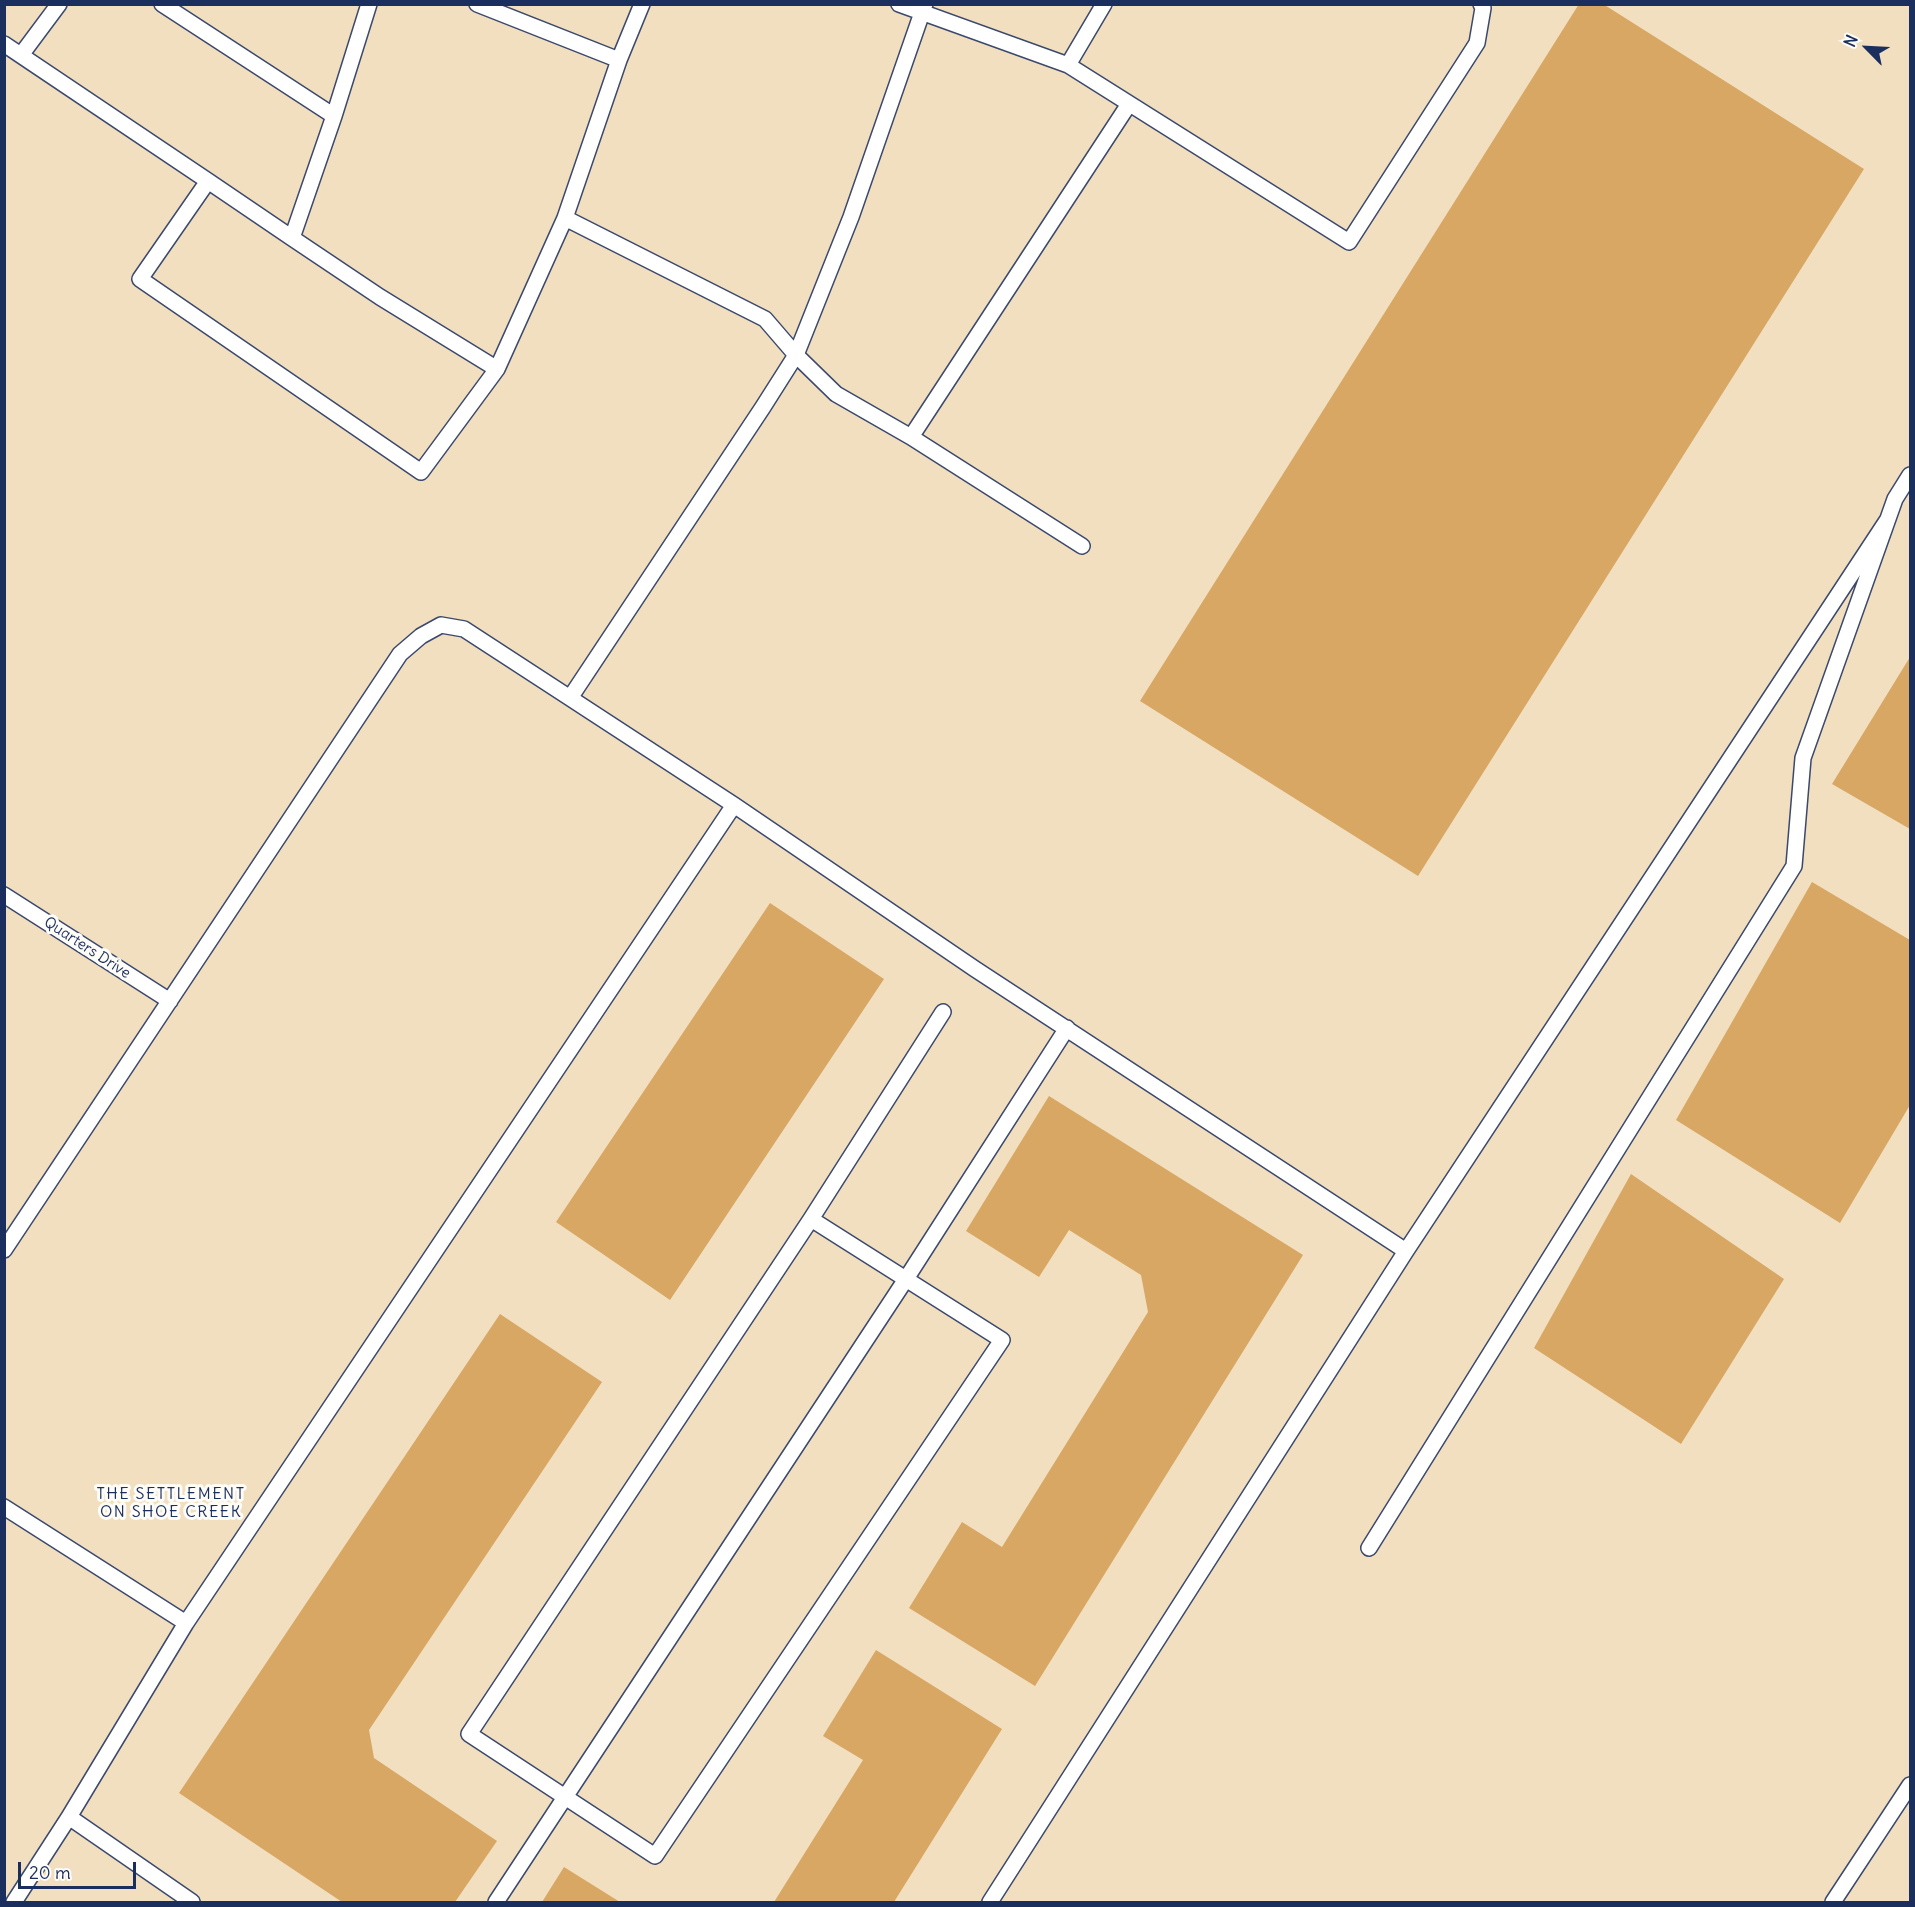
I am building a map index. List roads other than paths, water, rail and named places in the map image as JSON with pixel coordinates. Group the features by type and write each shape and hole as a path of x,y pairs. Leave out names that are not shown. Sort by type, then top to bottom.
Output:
{"lane":[{"path":"21,55 59,4"},
{"path":"162,4 334,116"},
{"path":"292,238 369,4"},
{"path":"477,4 619,60"},
{"path":"208,181 140,279 422,472 497,369 565,218 619,60 642,4"},
{"path":"899,4 924,9 1068,65 1349,242 1477,42 1483,8 1481,4"},
{"path":"1068,65 1104,4"},
{"path":"570,698 796,355 851,217 924,9"},
{"path":"4,44 380,297 497,369"},
{"path":"911,438 1129,104"},
{"path":"565,218 765,319 796,355 836,394 911,438 1082,546"},
{"path":"1369,1548 1794,866 1803,758 1895,499 1911,476"},
{"path":"997,1900 1406,1251 1888,519"},
{"path":"4,1250 400,654 421,636 441,625 464,629 734,805 975,969 1406,1251"},
{"path":"14,1902 69,1817 186,1623 734,805"},
{"name":"Quarters Drive","path":"4,895 170,1001"},
{"path":"811,1219 1002,1340 655,1856 469,1734 811,1219 943,1011"},
{"path":"496,1902 906,1279 1067,1028"},
{"path":"4,1507 186,1623"},
{"path":"1833,1902 1911,1785"},
{"path":"69,1817 192,1902"}],"district":[{"name":"THE SETTLEMENT ON SHOE CREEK","path":"171,1503"}]}
